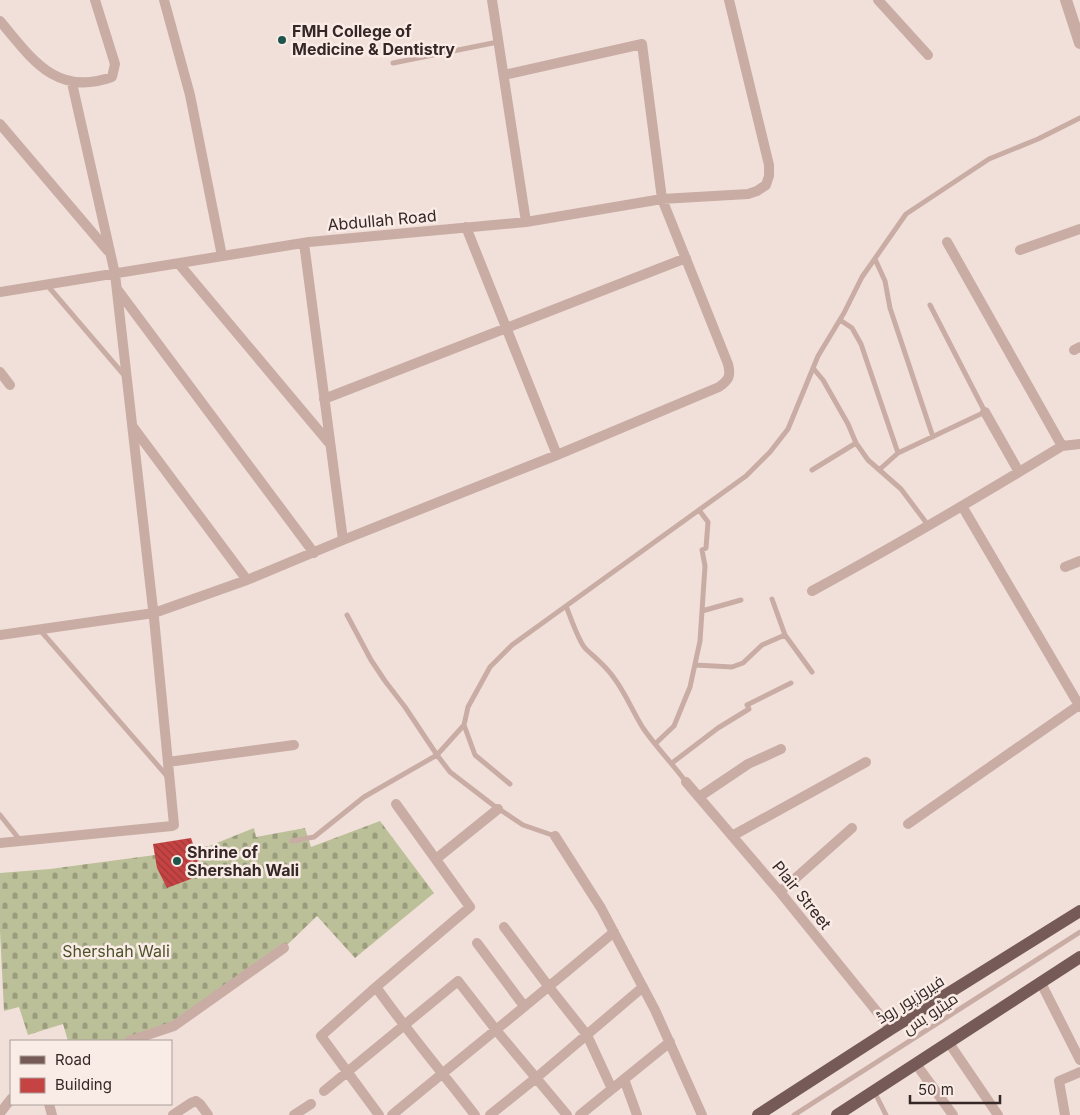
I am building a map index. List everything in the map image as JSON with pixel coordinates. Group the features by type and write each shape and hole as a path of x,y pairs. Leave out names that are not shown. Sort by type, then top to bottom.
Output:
{"main road":[{"name":"فیروزپور روڈ","path":"758,1115 891,1029 1080,912"},
{"path":"837,1115 1080,957"}],"street":[{"path":"0,21 32,59 48,73 72,83 100,82 112,78 115,64 95,0"},
{"path":"164,0 190,95 222,256"},
{"path":"492,0 526,222"},
{"name":"Abdullah Road","path":"0,292 304,243 526,222 662,199 748,194 757,191 766,185 769,176 769,164 729,0"},
{"path":"878,0 928,55"},
{"path":"1066,0 1080,44"},
{"path":"0,635 154,613 247,580 557,455 719,387 726,382 730,374 728,364 662,199 642,44 504,75"},
{"path":"0,843 174,825 154,613 115,274 72,83"},
{"path":"0,124 110,252"},
{"path":"466,228 557,455"},
{"path":"1020,250 1080,229"},
{"path":"947,242 1062,446"},
{"path":"304,243 343,540"},
{"path":"324,399 686,258"},
{"path":"179,264 330,444"},
{"path":"116,288 314,553"},
{"path":"0,372 10,385"},
{"path":"984,412 1019,472"},
{"path":"132,426 247,580"},
{"path":"812,590 929,526 1062,446 1080,444"},
{"path":"908,824 1080,706 962,506"},
{"path":"1065,567 1080,561"},
{"path":"168,762 294,745"},
{"path":"698,797 748,764 781,749"},
{"path":"732,836 866,762"},
{"name":"Plair Street","path":"686,782 780,892 891,1029"},
{"path":"379,1115 321,1036 470,907 396,804"},
{"path":"436,859 498,809"},
{"path":"780,892 852,828"},
{"path":"555,836 601,908 643,986 702,1115"},
{"path":"504,927 548,988 587,1035 612,1089"},
{"path":"392,1115 614,932"},
{"path":"477,943 524,1006"},
{"path":"132,1040 174,1026 284,948"},
{"path":"324,1091 458,980 496,1030 567,1115"},
{"path":"1041,983 1080,1060"},
{"path":"490,1115 643,986"},
{"path":"376,987 474,1115"},
{"path":"580,1115 670,1042"},
{"path":"949,1043 998,1115"},
{"path":"916,1064 953,1115"},
{"path":"1065,1115 1059,1080 1080,1072"},
{"path":"624,1079 637,1115"},
{"path":"0,1112 10,1100"},
{"path":"174,1115 196,1101 208,1115"},
{"path":"294,1115 311,1104"}],"lane":[{"path":"393,63 499,42"},
{"path":"292,841 314,837 364,797 436,754 464,725 468,707 490,667 512,645 746,476 770,452 788,429 818,356 862,278 906,214 989,159 1038,139 1080,118"},
{"path":"875,259 885,281 890,308 933,437"},
{"path":"47,285 126,377"},
{"path":"879,470 898,453 984,412 930,305"},
{"path":"840,320 852,328 861,344 898,453"},
{"path":"813,368 848,424 856,443 868,460 901,489 929,526"},
{"path":"812,470 856,443"},
{"path":"656,744 674,726 690,687 700,641 705,566 702,550 706,548 708,522 699,510"},
{"path":"772,599 785,635 812,672"},
{"path":"702,611 741,600"},
{"path":"566,606 583,647 598,659 614,677 642,726 686,782"},
{"path":"347,615 371,660 450,772 498,809 524,825 555,836"},
{"path":"39,630 169,779"},
{"path":"695,664 732,667 743,663 762,645 785,635"},
{"path":"672,763 718,728 749,709 747,705 791,683"},
{"path":"464,725 475,755 510,784"},
{"path":"0,814 21,840"},
{"name":"میٹرو بس","path":"794,1115 1080,932"},
{"path":"874,1091 886,1115"}],"green space":[{"name":"Shershah Wali","path":"380,821 434,893 355,958 317,916 284,948 174,1026 132,1040 68,1040 63,1024 28,1035 19,1007 4,1011 0,931 0,873 50,869 209,846 254,828 256,837 305,828 311,847"}],"building":[{"name":"Shrine of Shershah Wali","path":"191,838 199,861 192,864 196,877 167,888 157,868 153,844"}],"place":[{"name":"FMH College of Medicine & Dentistry","path":"282,40"},
{"name":"Shrine of Shershah Wali","path":"177,861"}]}
